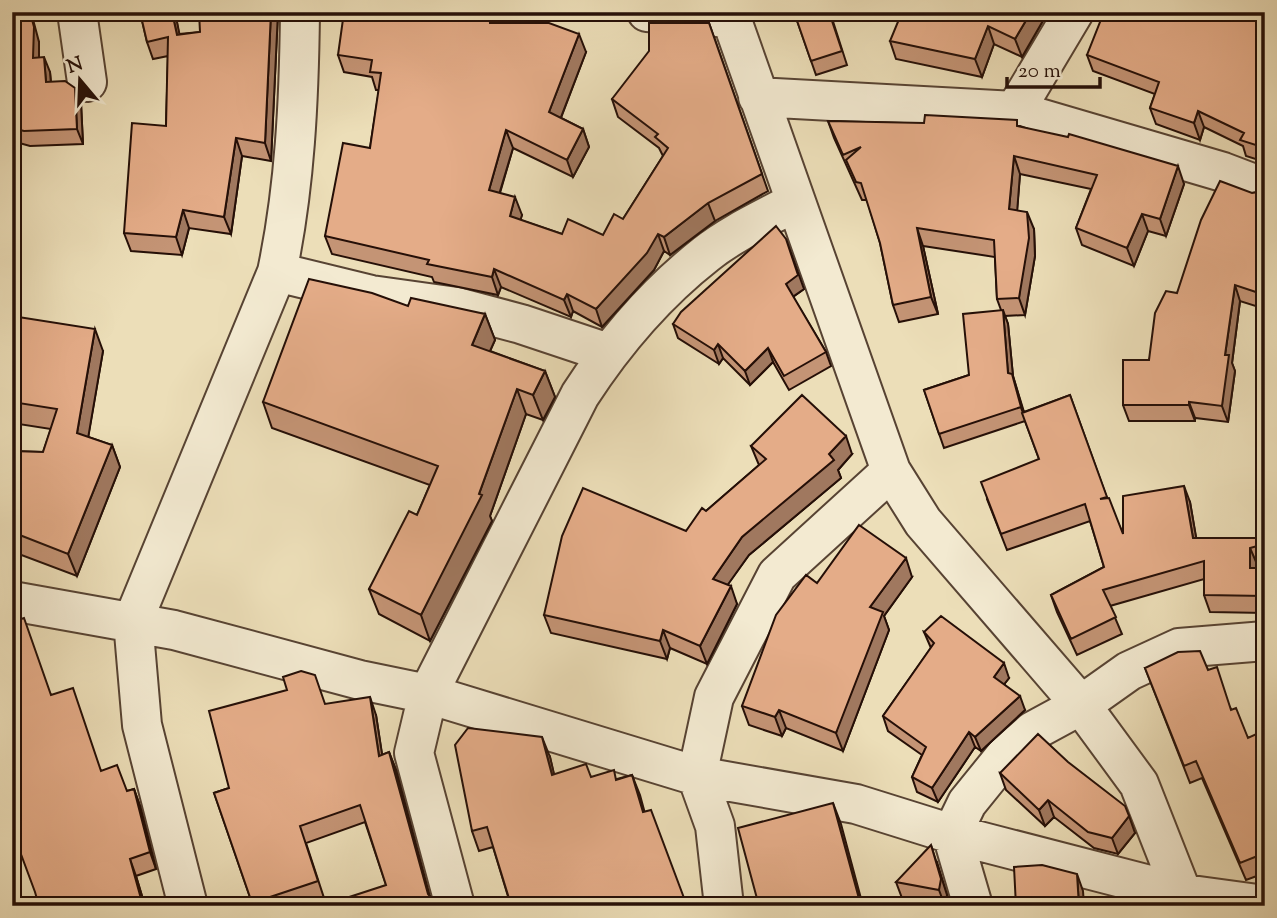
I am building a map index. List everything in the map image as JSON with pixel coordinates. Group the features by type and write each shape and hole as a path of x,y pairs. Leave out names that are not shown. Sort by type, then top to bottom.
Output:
{"street":[{"path":"77,12 87,82"},
{"path":"188,906 142,726 133,621 277,272 285,233 299,103 300,12"},
{"path":"647,12 730,15 891,471 923,522 1081,705 1139,784 1186,900"},
{"path":"1016,111 1074,12"},
{"path":"758,97 1016,111 1223,172 1265,188"},
{"path":"455,906 414,753 428,694 580,395 608,353 647,306 708,252 795,202"},
{"path":"277,272 371,295 457,307 608,353"},
{"path":"724,906 715,826 697,776 714,696 777,575 891,471"},
{"path":"12,601 133,621 428,694 697,776 856,804 1186,900 1265,905"},
{"path":"973,906 953,834 967,803 1004,756 1033,731 1081,705 1129,671 1179,648 1265,641"}],"building":[{"path":"12,12 30,12 34,27 33,58 44,57 46,82 65,81 75,88 77,129 24,131 12,128"},
{"path":"140,12 172,12 177,35 200,32 199,12 271,12 265,143 236,138 224,217 183,210 176,237 124,233 132,123 166,126 168,37 147,42"},
{"path":"344,12 489,12 490,23 549,23 579,34 549,112 583,129 567,160 506,130 489,190 515,197 510,216 562,234 568,219 603,235 614,214 623,219 668,148 655,137 658,134 612,99 649,51 649,23 709,23 762,174 708,203 664,237 658,234 647,253 596,309 567,294 564,300 494,269 492,277 427,264 429,260 325,236 343,143 370,148 381,73 370,72 372,60 338,55"},
{"path":"794,12 829,12 842,51 811,61"},
{"path":"902,12 1031,12 1015,39 988,26 975,59 890,41"},
{"path":"1104,12 1265,12 1265,148 1240,140 1244,133 1198,111 1194,123 1150,108 1159,82 1087,55"},
{"path":"925,115 1017,120 1017,126 1068,137 1069,134 1178,166 1160,219 1142,214 1127,248 1076,228 1097,175 1014,156 1009,209 1027,212 1029,238 1019,298 997,299 994,240 917,228 931,297 893,305 880,243 861,183 856,182 846,160 861,147 843,155 828,121 924,123"},
{"path":"1220,181 1252,193 1265,191 1265,295 1235,285 1225,355 1229,355 1222,406 1189,402 1189,405 1123,405 1123,360 1149,360 1155,313 1166,291 1177,293 1201,220"},
{"path":"776,226 786,239 798,275 786,284 826,352 784,376 768,348 745,371 718,344 714,350 673,324 681,312"},
{"path":"309,279 372,293 408,306 411,298 485,314 472,345 545,371 533,395 517,389 479,494 482,495 421,615 369,589 409,511 417,515 438,466 263,402"},
{"path":"1003,310 1008,373 1012,374 1021,407 939,434 924,390 969,375 963,314"},
{"path":"12,316 95,329 77,433 112,445 68,554 12,532 12,520 17,509 12,508 12,451 43,452 57,409 12,402"},
{"path":"802,395 846,436 829,454 834,460 742,537 713,579 731,586 700,646 663,630 660,641 544,615 562,536 583,488 686,531 702,508 706,511 766,459 751,446"},
{"path":"1070,395 1107,497 1100,499 1109,498 1123,534 1123,496 1184,486 1193,538 1260,538 1261,545 1250,548 1250,568 1265,568 1265,596 1204,595 1204,561 1103,590 1116,617 1071,639 1051,595 1104,567 1085,504 1001,534 981,482 1039,459 1022,413"},
{"path":"1259,444 1265,444 1265,501"},
{"path":"859,525 906,558 870,607 883,612 836,733 779,710 775,717 742,706 776,615 806,575 817,583"},
{"path":"941,616 1004,663 994,677 1020,696 975,737 969,732 932,788 912,777 926,747 883,716 934,643 924,632"},
{"path":"24,618 51,695 73,688 101,771 117,765 127,791 134,789 150,852 130,859 143,906 39,906 12,830 12,801 15,799 12,790 12,622"},
{"path":"1200,651 1208,670 1217,667 1231,710 1236,708 1248,738 1263,731 1265,734 1265,853 1240,863 1196,761 1184,766 1145,668 1178,652"},
{"path":"301,671 315,675 325,704 370,697 379,756 389,752 428,894 438,906 338,906 337,901 386,885 360,805 300,826 318,881 252,903 214,793 229,788 209,711 287,690 283,677"},
{"path":"468,728 542,737 552,775 586,764 591,777 614,770 616,780 632,775 643,812 651,810 687,906 530,906 528,899 511,905 487,827 472,831 455,745"},
{"path":"1038,734 1068,762 1125,806 1129,816 1112,838 1088,832 1048,800 1039,810 1000,773"},
{"path":"833,803 861,906 759,906 738,828"},
{"path":"931,845 941,879 939,890 896,882"},
{"path":"1042,865 1077,874 1079,906 1016,906 1014,867"}]}
